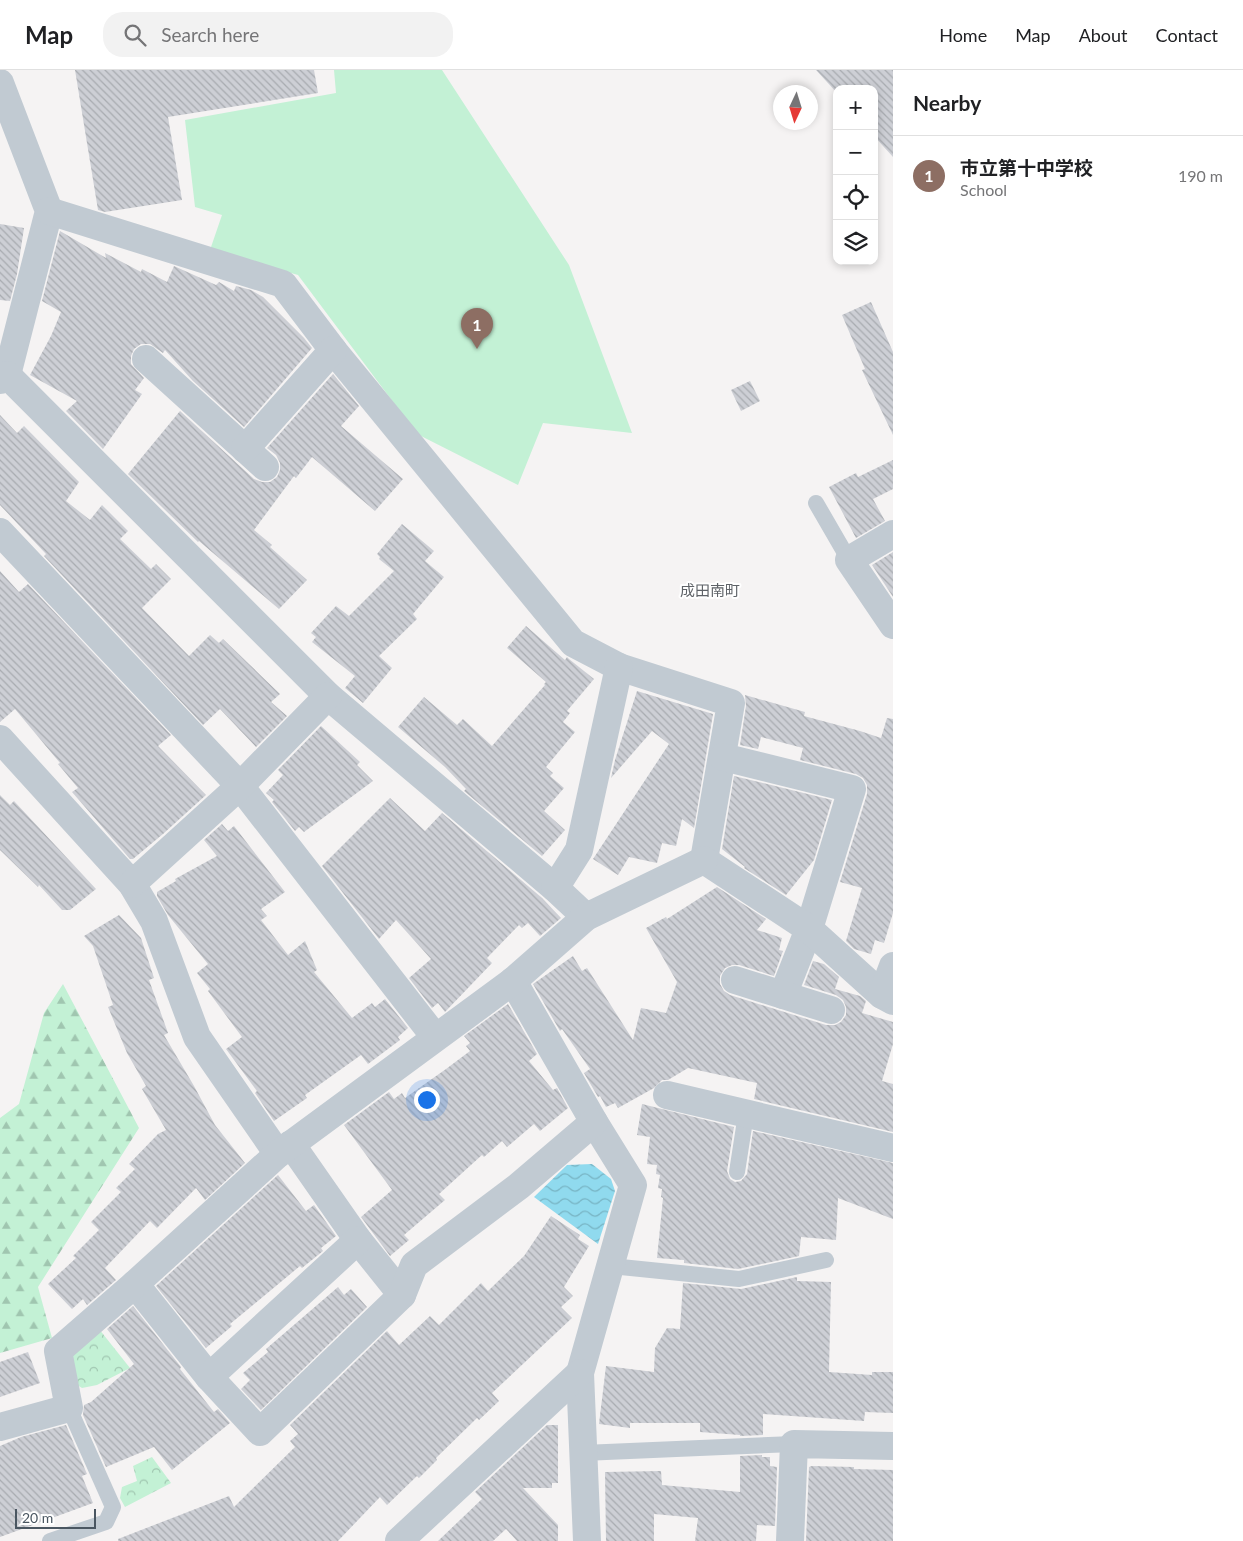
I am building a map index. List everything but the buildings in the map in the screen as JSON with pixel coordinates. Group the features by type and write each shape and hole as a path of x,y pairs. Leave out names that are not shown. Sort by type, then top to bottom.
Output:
{"street":[{"path":"0,83 49,210 4,378 328,696 555,888 586,917"},
{"path":"49,210 283,284 333,350 572,643 619,667 732,704 704,860"},
{"path":"245,449 333,350"},
{"path":"146,359 265,467"},
{"path":"0,532 240,786 435,1037"},
{"path":"893,534 849,560 893,625"},
{"path":"555,888 579,850 619,667"},
{"path":"132,884 240,786 328,696"},
{"path":"0,739 132,884 154,921 197,1037 402,1295"},
{"path":"723,757 852,789 809,929 783,995"},
{"path":"0,1427 69,1408 58,1351 285,1149 513,981 586,917 704,860"},
{"path":"704,860 809,929 888,998"},
{"path":"888,998 893,966"},
{"path":"735,980 831,1010"},
{"path":"513,981 594,1122 633,1185 580,1373 586,1541"},
{"path":"667,1095 893,1148"},
{"path":"135,1284 209,1377 260,1432 402,1295 414,1265 518,1186 594,1122"},
{"path":"209,1377 358,1240"},
{"path":"399,1541 580,1373"},
{"path":"790,1541 794,1444 893,1446"}],"lane":[{"path":"816,503 849,560"},
{"path":"737,1172 746,1114"},
{"path":"610,1266 738,1279 826,1260"},
{"path":"50,1541 106,1522 114,1507 69,1408"},
{"path":"583,1453 794,1444"}],"green space":[{"path":"334,70 442,70 569,265 632,433 543,423 518,485 417,434 298,275 210,250 222,215 195,207 185,120 336,93"},
{"path":"63,984 139,1128 38,1287 52,1338 0,1353 0,1118 19,1104 44,1013"},
{"path":"99,1329 130,1368 97,1385 82,1388 69,1380 68,1356"},
{"path":"152,1457 171,1483 125,1507 120,1498 122,1487 137,1481 133,1466"}],"water":[{"path":"592,1164 611,1179 615,1191 598,1244 534,1197 567,1165"}],"place":[{"name":"市立第十中学校","path":"477,349"}],"district":[{"name":"成田南町","path":"710,590"}]}
